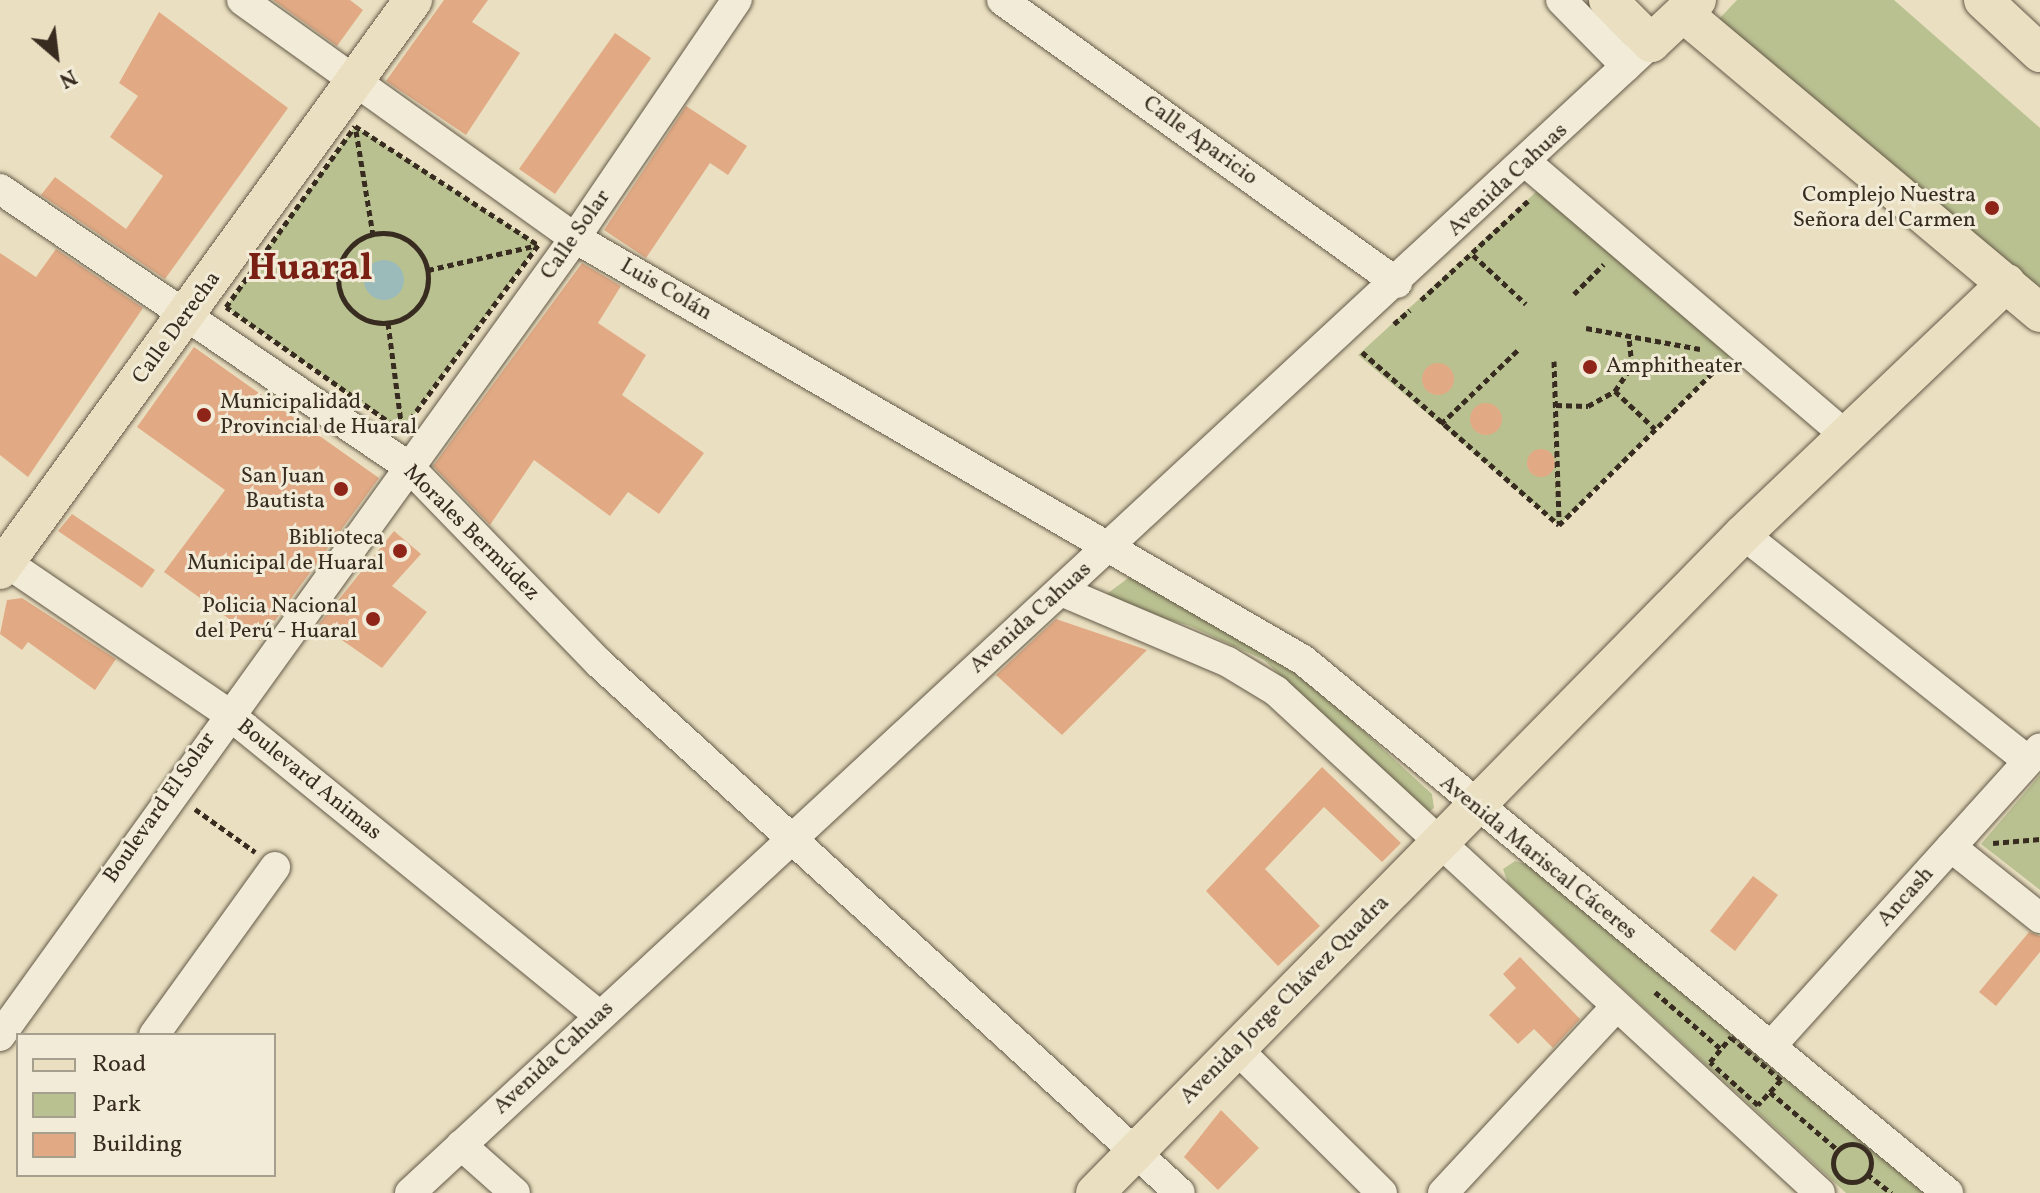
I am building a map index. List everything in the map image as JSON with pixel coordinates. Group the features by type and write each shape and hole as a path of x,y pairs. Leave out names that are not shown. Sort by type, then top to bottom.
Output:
{"main road":[{"name":"Calle Derecha","path":"2,563 354,86 413,0"},
{"path":"1608,0 1638,55 1691,7 2040,313"},
{"path":"1983,0 2038,47"},
{"name":"Avenida Jorge Chávez Quadra","path":"1095,1193 1138,1152 1235,1047 1439,844 1471,806 1743,534 2007,283"}],"street":[{"name":"Luis Colán","path":"242,0 354,86 575,238 1113,544"},
{"name":"Calle Solar","path":"408,466 575,238 737,0"},
{"name":"Calle Aparicio","path":"1002,0 1397,283"},
{"path":"1561,0 1638,55"},
{"name":"Avenida Cahuas","path":"410,1193 791,835 1397,283 1538,173 1638,55"},
{"path":"1538,173 1845,435"},
{"name":"Morales Bermúdez","path":"0,189 183,319 408,466 599,663 1180,1193"},
{"name":"Boulevard El Solar","path":"0,1036 227,713 408,466"},
{"path":"1743,534 2034,754"},
{"name":"Avenida Mariscal Cáceres","path":"1113,544 1303,660 1471,806 1771,1046 1948,1193"},
{"name":"Boulevard Animas","path":"2,563 227,713 599,1015"},
{"path":"1061,591 1228,662 1276,691 1439,844 1630,1001 1820,1193"},
{"name":"Ancash","path":"1771,1046 2034,754"},
{"path":"1951,847 2040,918"},
{"path":"155,1033 275,867"},
{"path":"1443,1193 1630,1001"},
{"path":"1235,1047 1382,1193"},
{"path":"461,1145 515,1193"}],"path":[{"path":"354,86 355,126 373,235"},
{"path":"355,126 538,245"},
{"path":"355,126 226,307 402,431"},
{"path":"1381,335 1473,255 1538,173"},
{"path":"373,235 414,245 428,270 416,311 388,323 359,316 340,293 340,263 373,235"},
{"path":"428,270 575,238"},
{"path":"402,431 538,245"},
{"path":"1574,294 1623,245"},
{"path":"1473,255 1526,304"},
{"path":"388,323 408,466"},
{"path":"1586,328 1716,352 1740,346"},
{"path":"1556,405 1588,406 1615,391 1632,366 1629,335"},
{"path":"1370,345 1358,355 1559,525"},
{"path":"1559,525 1740,346"},
{"path":"1441,424 1518,350"},
{"path":"1554,361 1559,525"},
{"path":"1615,391 1655,429"},
{"path":"171,792 275,867"},
{"path":"1981,844 1990,833"},
{"path":"1981,844 2040,839"},
{"path":"1981,844 1993,853"},
{"path":"1655,992 1657,980"},
{"path":"1630,1001 1655,992"},
{"path":"1655,992 1721,1049"},
{"path":"1731,1037 1781,1080 1758,1105 1710,1062 1721,1049 1731,1037"},
{"path":"1770,1092 1838,1150 1839,1177 1850,1182 1867,1174 1870,1163 1862,1147 1838,1150"},
{"path":"1867,1174 1891,1193"}],"green space":[{"name":"Complejo Nuestra Señora del Carmen","path":"1737,0 1894,0 2040,128 2040,288 1718,20"},
{"path":"355,126 538,245 402,431 226,307"},
{"path":"1547,182 1740,346 1559,525 1358,355"},
{"path":"1135,573 1310,682 1432,794 1434,808 1427,813 1264,660 1190,626 1100,599"},
{"path":"2040,775 2040,890 1981,844"},
{"path":"1515,861 1529,865 1930,1193 1846,1193 1508,883 1503,869"}],"water":[{"path":"384,260 398,266 404,280 398,294 384,300 370,294 364,280 370,266"}],"building":[{"path":"273,0 350,0 363,10 337,46"},
{"path":"444,0 488,0 472,22 520,53 466,135 386,81"},
{"path":"159,12 288,108 165,279 41,195 55,177 126,229 163,176 110,137 138,96 119,83"},
{"path":"615,33 651,58 555,194 519,169"},
{"path":"686,106 747,146 728,175 710,163 646,258 604,230"},
{"path":"56,249 143,308 28,477 0,455 0,253 36,277"},
{"path":"582,263 621,286 598,323 646,355 622,395 704,453 659,514 628,492 610,516 534,460 490,525 433,466"},
{"path":"194,347 379,478 260,641 164,572 225,490 137,427"},
{"path":"1438,363 1449,368 1454,379 1449,390 1438,395 1427,390 1422,379 1427,368"},
{"path":"1486,403 1497,408 1502,419 1497,430 1486,435 1475,430 1470,419 1475,408"},
{"path":"1541,449 1551,453 1555,463 1551,473 1541,477 1531,473 1527,463 1531,453"},
{"path":"72,514 155,570 142,588 58,531"},
{"name":"Policia Nacional del Perú - Huaral","path":"394,531 421,554 392,586 427,612 382,668 319,624"},
{"path":"22,598 116,659 95,690 28,642 22,650 0,634 7,600"},
{"path":"1056,619 1147,650 1062,735 996,675"},
{"path":"1322,767 1401,843 1382,862 1324,807 1265,869 1320,926 1278,966 1206,891"},
{"path":"1753,876 1778,895 1735,951 1710,931"},
{"path":"2029,932 2040,936 2040,952 1996,1006 1979,992"},
{"path":"1520,957 1580,1019 1553,1048 1534,1029 1518,1044 1489,1015 1516,988 1503,974"},
{"path":"1221,1110 1259,1148 1218,1190 1184,1157"}],"place":[{"name":"Complejo Nuestra Señora del Carmen","path":"1992,208"},
{"name":"Amphitheater","path":"1590,367"},
{"name":"Municipalidad Provincial de Huaral","path":"204,415"},
{"name":"San Juan Bautista","path":"341,489"},
{"name":"Biblioteca Municipal de Huaral","path":"400,551"},
{"name":"Policia Nacional del Perú - Huaral","path":"373,619"}],"district":[{"name":"Huaral","path":"310,270"}]}
